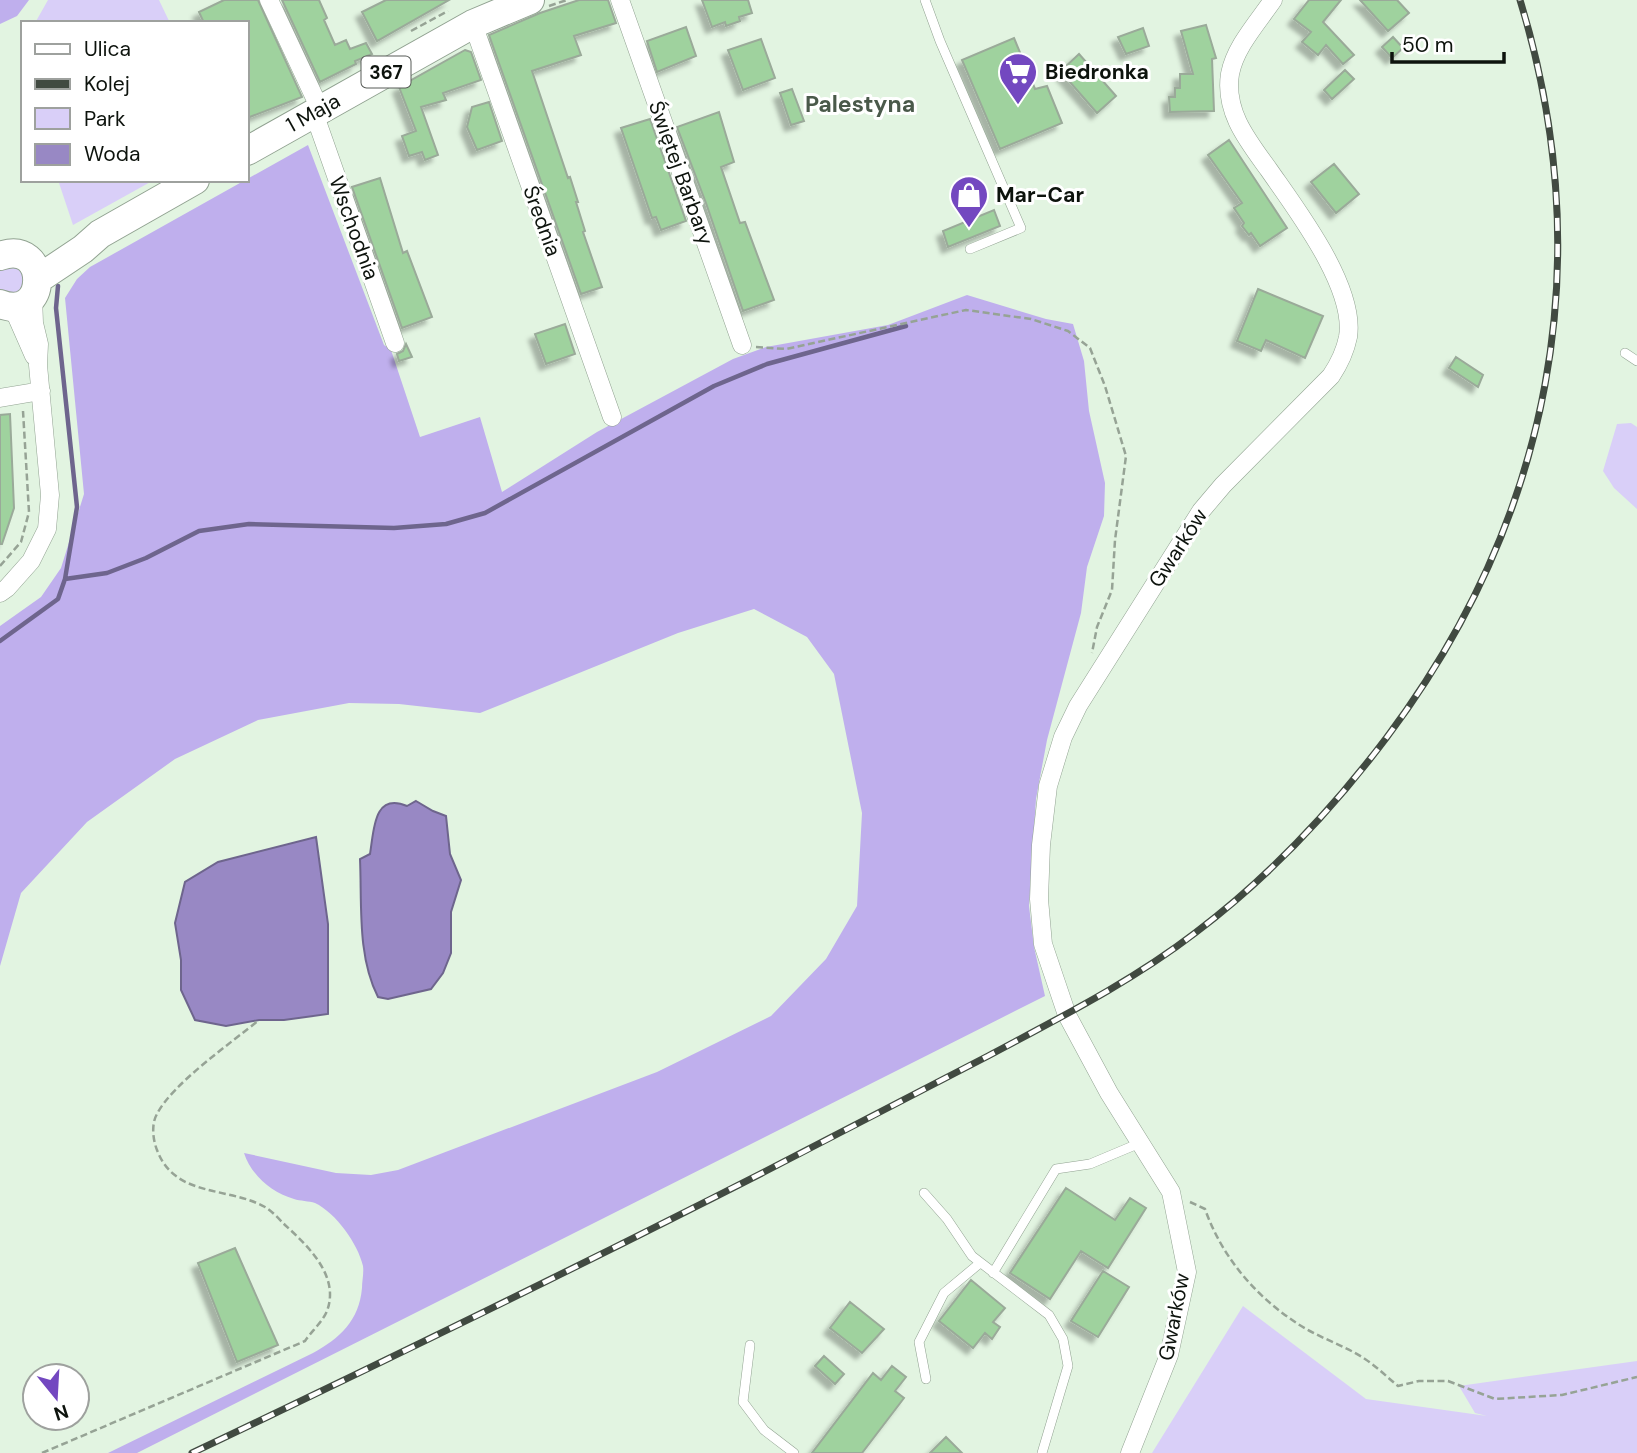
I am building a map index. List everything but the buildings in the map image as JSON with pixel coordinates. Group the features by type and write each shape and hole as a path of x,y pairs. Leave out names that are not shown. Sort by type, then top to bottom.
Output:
{"main road":[{"name":"1 Maja","path":"248,149 473,24 530,0"},
{"path":"2,305 23,304 60,262 83,249 100,234 191,182"},
{"path":"10,255 44,253 100,234"},
{"path":"10,255 33,264 35,288"}],"street":[{"name":"Wschodnia","path":"269,0 317,111 395,343"},
{"name":"Świętej Barbary","path":"620,0 742,345"},
{"name":"Gwarków","path":"1130,1453 1169,1356 1186,1272 1171,1192 1109,1094 1063,1006 1041,926 1041,845 1048,786 1063,737 1099,670 1201,511 1223,485 1331,376 1344,350 1348,326 1336,279 1311,232 1243,134 1232,105 1230,89 1233,64 1244,41 1273,0"},
{"name":"Średnia","path":"473,24 612,417"},
{"path":"0,593 31,561 47,529 50,495 38,365 39,344 31,306 35,288"},
{"path":"2,305 16,315 38,365"},
{"path":"0,398 41,391"}],"lane":[{"path":"925,0 1021,228 970,250"},
{"path":"1625,353 1637,361"},
{"path":"993,1273 1056,1169 1090,1164 1140,1143"},
{"path":"924,1193 947,1219 972,1256 1049,1315 1063,1339 1068,1366 1042,1453"},
{"path":"926,1379 919,1342 944,1293 980,1263"},
{"path":"750,1345 743,1402 764,1430 794,1453"}],"path":[{"path":"411,31 448,11"},
{"path":"742,345 786,349 966,310 1031,319 1068,331 1090,348 1105,386 1126,456 1115,540 1112,590 1097,627 1092,654"},
{"path":"0,566 21,542 29,512 22,393"},
{"path":"42,1453 305,1341 327,1311 329,1292 324,1270 309,1247 266,1208 236,1197 196,1188 176,1178 161,1160 153,1140 155,1115 174,1090 259,1020"},
{"path":"1171,1192 1205,1209 1214,1236 1233,1265 1269,1302 1299,1324 1365,1359 1398,1387 1419,1381 1448,1381 1495,1399 1562,1395 1637,1377"}],"green space":[{"path":"48,0 159,0 169,21 36,21"},
{"path":"59,182 150,182 73,225"},
{"path":"6,265 24,270 23,290 13,294 0,289 0,270"},
{"path":"1631,423 1637,427 1637,509 1614,488 1603,471 1617,424"},
{"path":"1243,1306 1366,1399 1487,1416 1475,1413 1459,1386 1637,1361 1637,1453 1152,1453"}],"shaded area":[{"path":"0,0 29,0 17,16 0,24"},
{"path":"308,145 384,345 391,350 420,437 480,417 502,492 597,432 733,359 766,347 888,325 967,295 1046,319 1073,324 1084,361 1089,411 1105,483 1104,516 1087,567 1081,613 1047,740 1036,799 1029,906 1034,947 1045,996 137,1453 108,1453 313,1353 340,1335 357,1310 363,1266 345,1230 331,1214 315,1203 296,1200 270,1188 257,1176 244,1153 336,1173 371,1175 398,1170 657,1072 771,1016 826,959 857,906 862,813 834,674 807,637 754,609 678,633 480,713 399,704 349,703 258,720 175,759 87,822 21,893 0,966 0,626 41,597 61,568 84,494 65,298 77,279 90,267 242,182 248,182 248,179"}],"water":[{"path":"416,801 446,816 450,854 461,880 451,912 451,953 443,973 431,989 388,999 378,997 367,964 362,929 360,859 370,854 374,825 381,809 387,804 407,806"},
{"path":"316,837 328,924 328,1014 284,1020 259,1020 226,1026 195,1020 181,990 181,960 175,923 185,882 218,862"}],"waterway":[{"path":"0,641 58,599 65,579 77,507 56,308 58,286"},
{"path":"65,579 107,573 146,558 199,531 249,524 394,528 446,524 485,513 714,386 767,364 906,326"}],"railway":[{"path":"192,1453 693,1208 1094,999 1146,968 1222,912 1273,866 1321,817 1387,737 1443,653 1488,566 1522,477 1545,385 1556,291 1556,195 1544,98 1520,0"}],"place":[{"name":"Biedronka","path":"1018,106"},
{"name":"Mar-Car","path":"969,229"}],"district":[{"name":"Palestyna","path":"860,104"}]}
